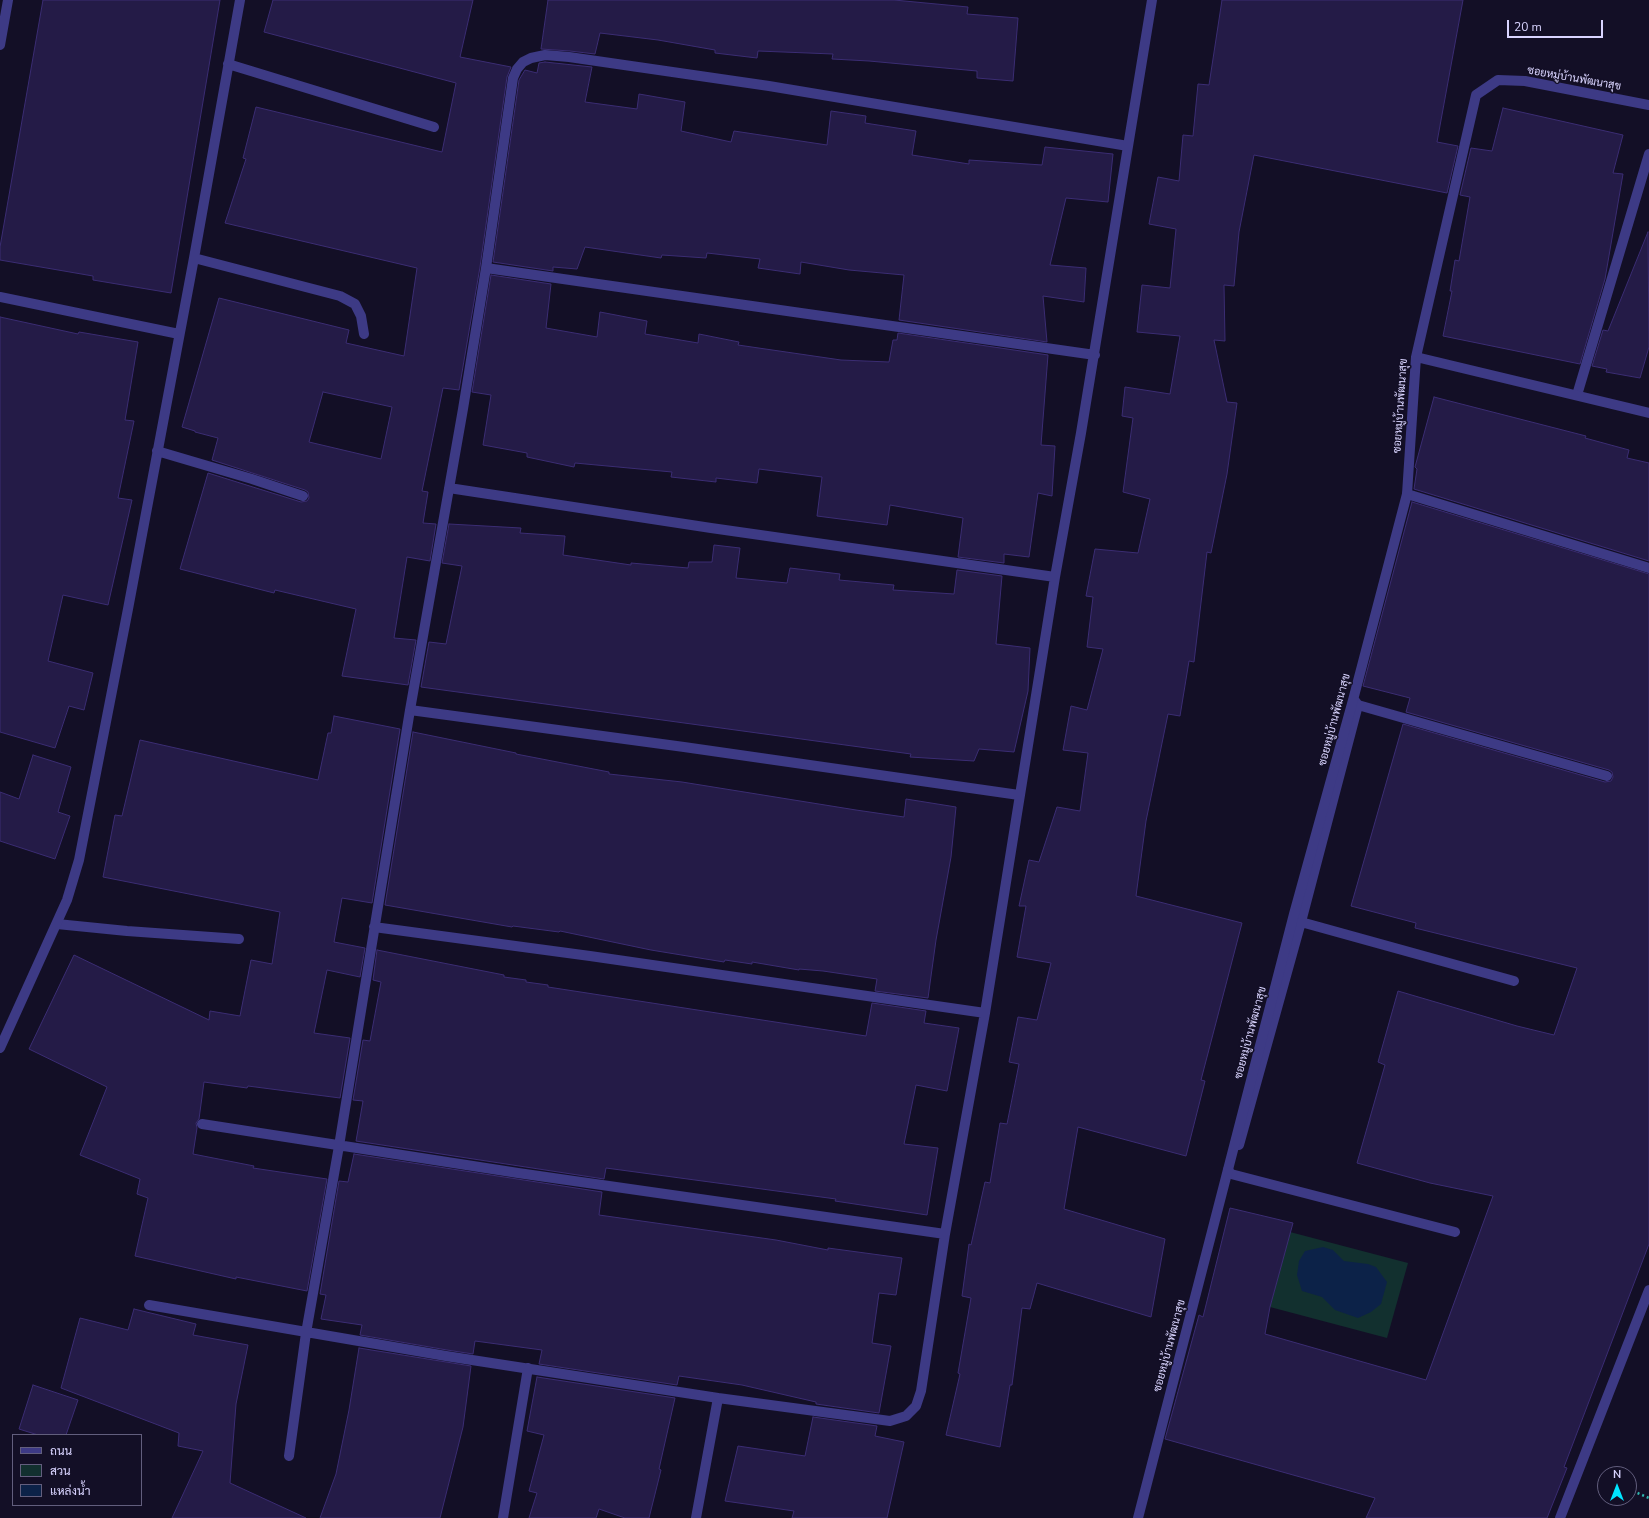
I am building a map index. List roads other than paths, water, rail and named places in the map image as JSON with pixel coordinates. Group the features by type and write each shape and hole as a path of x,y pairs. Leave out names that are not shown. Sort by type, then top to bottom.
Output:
{"street":[{"path":"0,45 8,0"},
{"path":"0,1048 57,924 67,900 79,860 158,451 240,0"},
{"path":"149,1305 306,1333 718,1398 890,1421 906,1416 916,1406 921,1391 945,1234 985,1013 1019,795 1094,355 1152,0"},
{"path":"288,1456 306,1333 339,1146 410,710 486,268 513,78 517,69 523,62 531,58 545,55 569,57 769,86 1128,146"},
{"path":"228,64 434,127"},
{"name":"ซอยหมู่บ้านพัฒนาสุข","path":"1138,1518 1356,702 1407,494 1416,357 1476,95 1498,80 1525,82 1649,104"},
{"path":"1577,395 1649,154"},
{"path":"194,258 340,296 355,304 361,316 364,334"},
{"path":"486,268 1094,355"},
{"path":"0,297 179,334"},
{"path":"1416,357 1649,413"},
{"path":"158,451 303,496"},
{"path":"449,488 711,528 1055,577"},
{"path":"1407,494 1649,568"},
{"path":"1356,702 1607,776"},
{"path":"410,710 684,746 1019,795"},
{"path":"1298,918 1514,981"},
{"path":"57,924 127,931 239,939"},
{"path":"374,927 582,955 985,1013"},
{"path":"202,1124 518,1173 945,1234"},
{"path":"1230,1172 1455,1232"},
{"path":"1560,1518 1649,1290"},
{"path":"503,1518 528,1368"},
{"path":"696,1518 718,1398"}],"water":[{"path":"1323,1247 1333,1250 1344,1261 1368,1264 1376,1267 1387,1282 1381,1304 1371,1312 1358,1318 1335,1310 1322,1297 1302,1291 1297,1275 1299,1261 1305,1251"}]}
